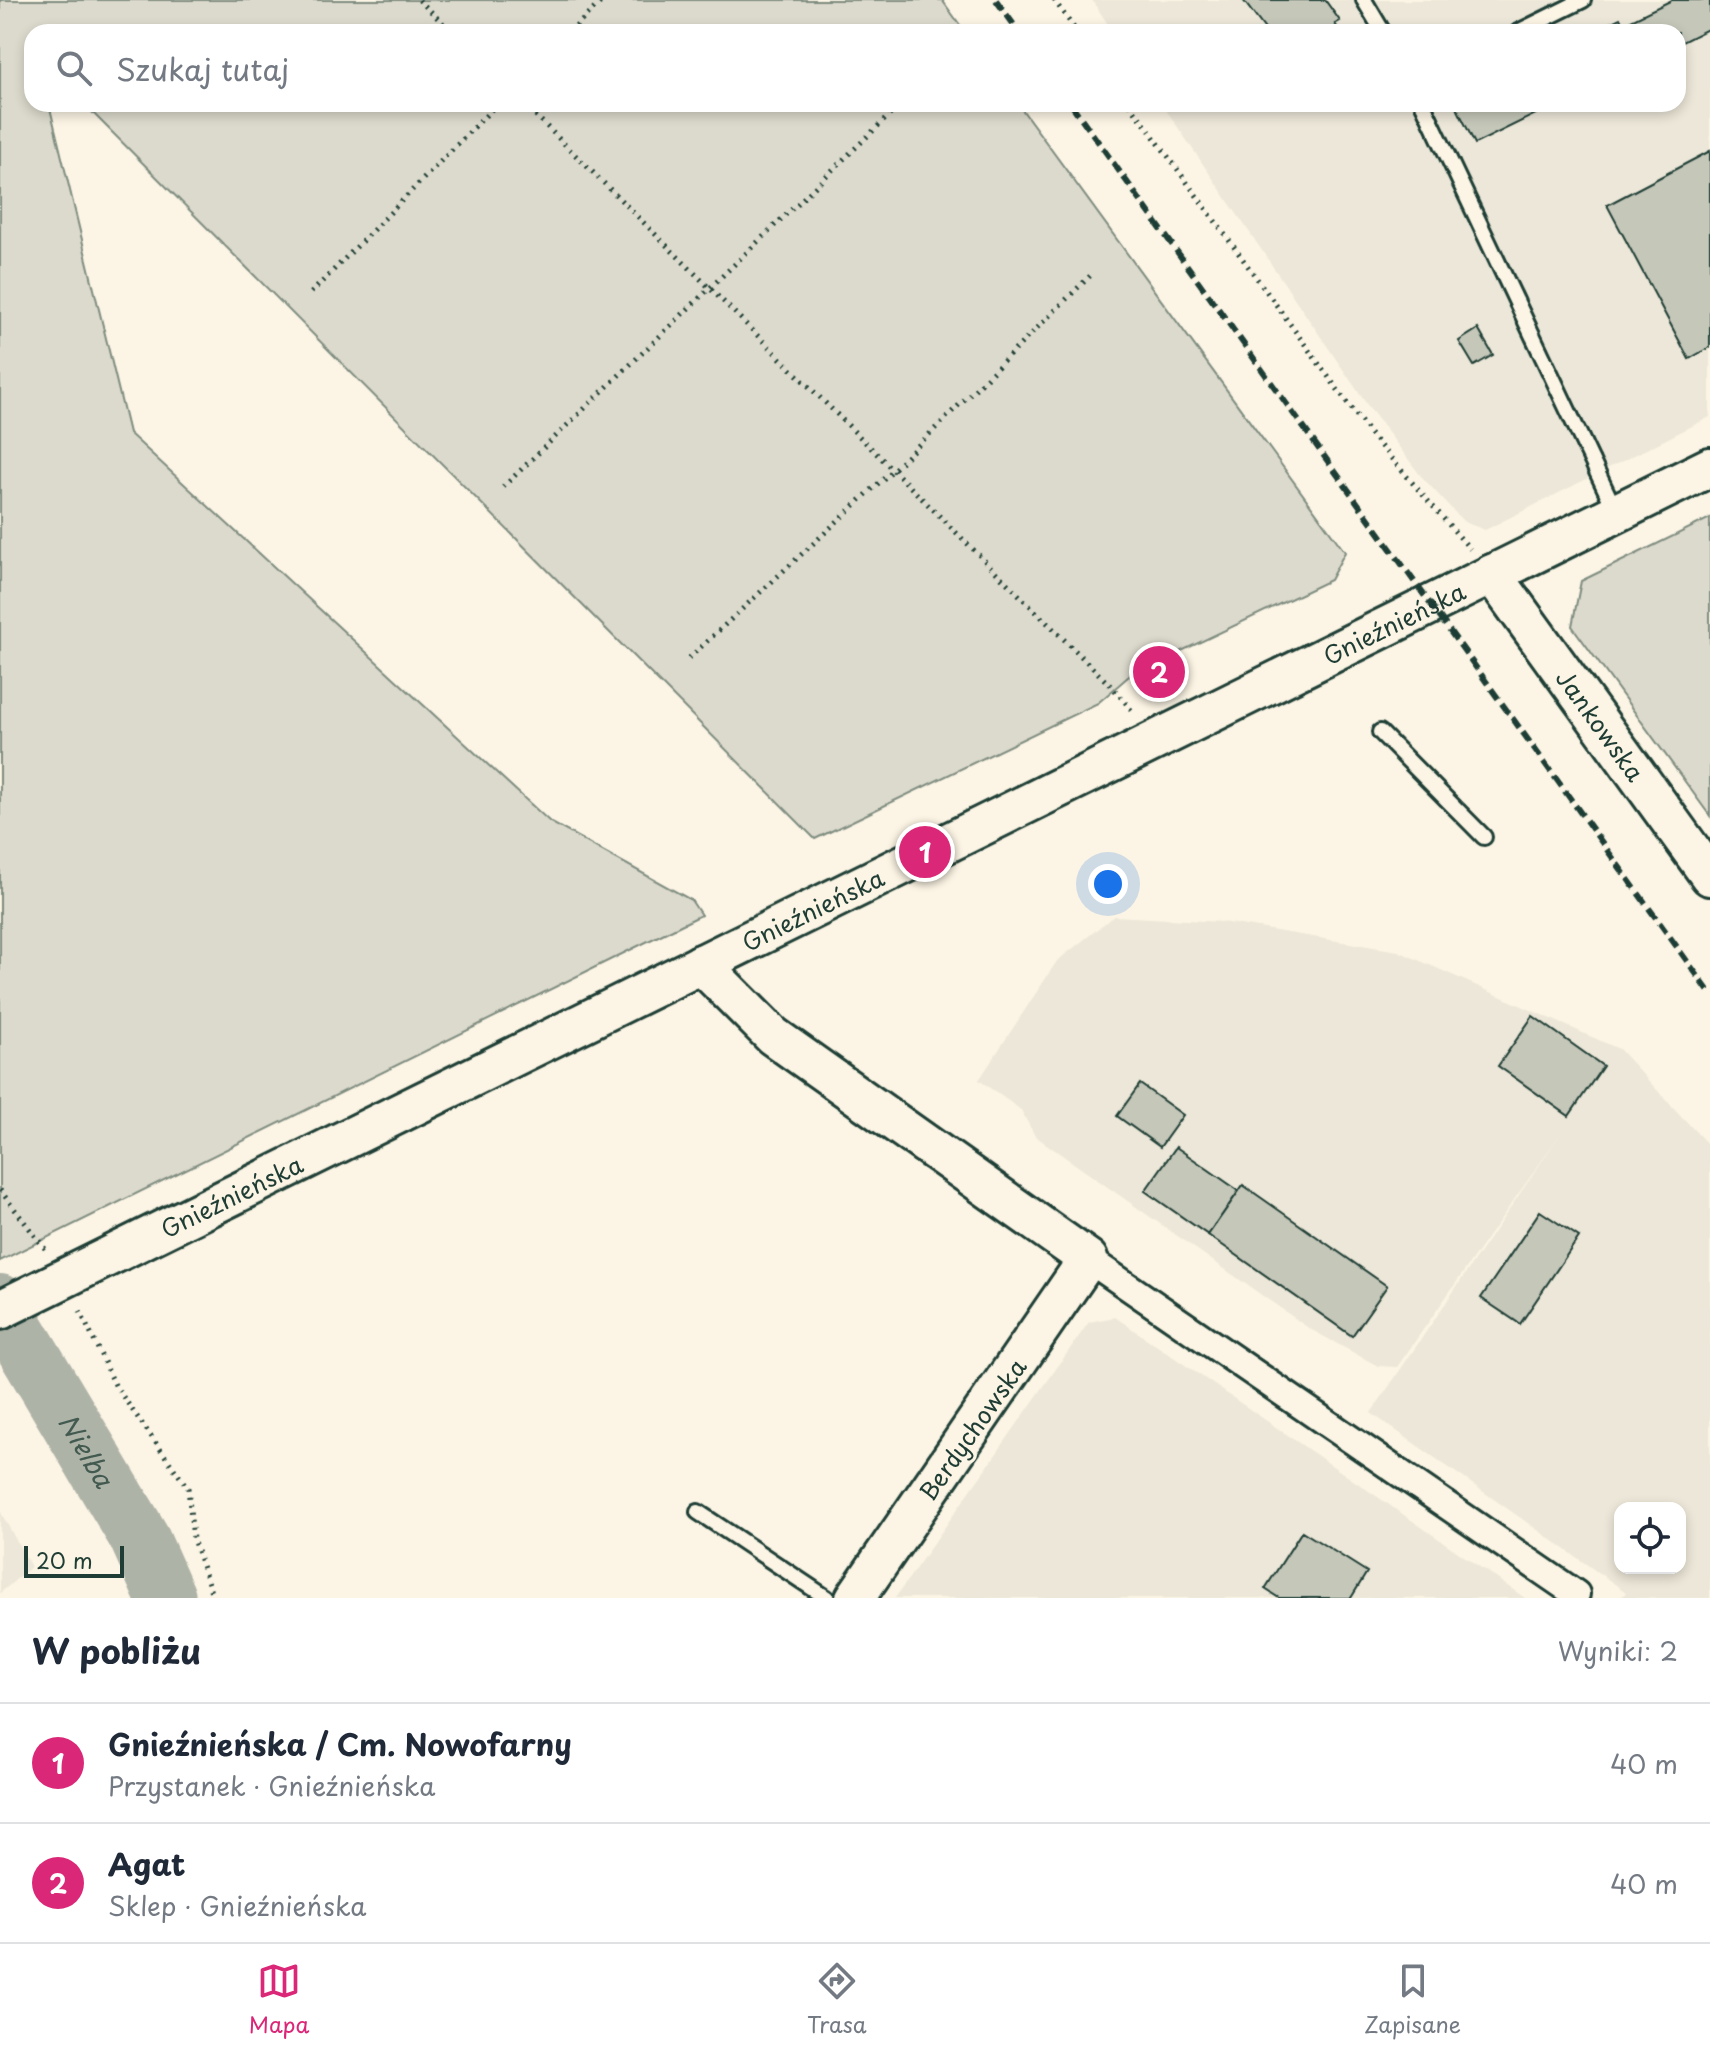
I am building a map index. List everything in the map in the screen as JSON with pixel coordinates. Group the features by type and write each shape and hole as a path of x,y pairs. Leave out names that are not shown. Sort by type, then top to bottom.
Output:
{"main road":[{"name":"Gnieźnieńska","path":"0,1310 51,1272 701,964 1710,467"},
{"name":"Jankowska","path":"1492,574 1710,876"},
{"path":"701,964 773,1036 1088,1259"},
{"name":"Berdychowska","path":"855,1598 1088,1259"}],"street":[{"path":"1088,1259 1577,1597"}],"lane":[{"path":"1364,0 1378,24"},
{"path":"1534,24 1583,0"},
{"path":"1427,112 1616,513"},
{"path":"1380,732 1484,837"},
{"path":"698,1512 827,1598"}],"path":[{"path":"419,0 444,24"},
{"path":"578,24 603,0"},
{"path":"1054,0 1071,24"},
{"path":"311,293 489,112"},
{"path":"532,112 1114,689 1134,713 1149,741"},
{"path":"503,487 893,112"},
{"path":"1136,112 1370,434 1492,574"},
{"path":"689,658 893,470 1093,273"},
{"path":"0,1190 116,1387 188,1488 193,1539 213,1598"}],"shaded area":[{"path":"0,0 942,0 959,24 24,24 24,112 51,112 129,433 550,822 691,900 701,915 0,1261"},
{"path":"1092,0 1710,0 1710,417 1485,530 1464,522 1421,476 1368,406 1167,112 1686,112 1686,24 1108,24"},
{"path":"92,112 1024,112 1345,552 1330,580 1129,676 1098,703 815,839"},
{"path":"1710,518 1710,816 1572,626 1581,581"},
{"path":"1114,916 1222,922 1398,951 1619,1049 1710,1147 1710,1598 1621,1598 1626,1592 1371,1413 1561,1133 1397,1367 1378,1366 1310,1329 1035,1136 1021,1110 979,1080 1057,961"},
{"path":"1115,1317 1525,1598 895,1598 1089,1322"},
{"path":"0,1511 31,1567 0,1593"}],"building":[{"path":"1243,0 1325,0 1340,21 1335,24 1261,24"},
{"path":"1672,0 1710,0 1710,28 1686,40 1686,24 1623,24"},
{"path":"1620,18 1623,24 1608,24"},
{"path":"1459,112 1540,112 1475,144"},
{"path":"1710,151 1710,347 1689,359 1607,205"},
{"path":"1478,329 1493,355 1474,366 1459,341"},
{"path":"1160,660 1169,678 1157,684 1148,666"},
{"path":"1533,1016 1603,1066 1569,1116 1498,1066"},
{"path":"1140,1084 1183,1115 1160,1147 1117,1116"},
{"path":"1176,1147 1239,1191 1208,1235 1145,1191"},
{"path":"1243,1185 1387,1286 1352,1336 1208,1235"},
{"path":"1540,1211 1579,1237 1520,1324 1481,1298"},
{"path":"1302,1531 1367,1572 1351,1598 1279,1598 1265,1589"}],"waterway":[{"name":"Nielba","path":"0,1304 139,1537 166,1598"}],"railway":[{"path":"996,0 1013,24"},
{"path":"1077,112 1710,993"}],"place":[{"name":"Agat","path":"1159,672"},
{"name":"Gnieźnieńska / Cm. Nowofarny","path":"925,852"}]}
